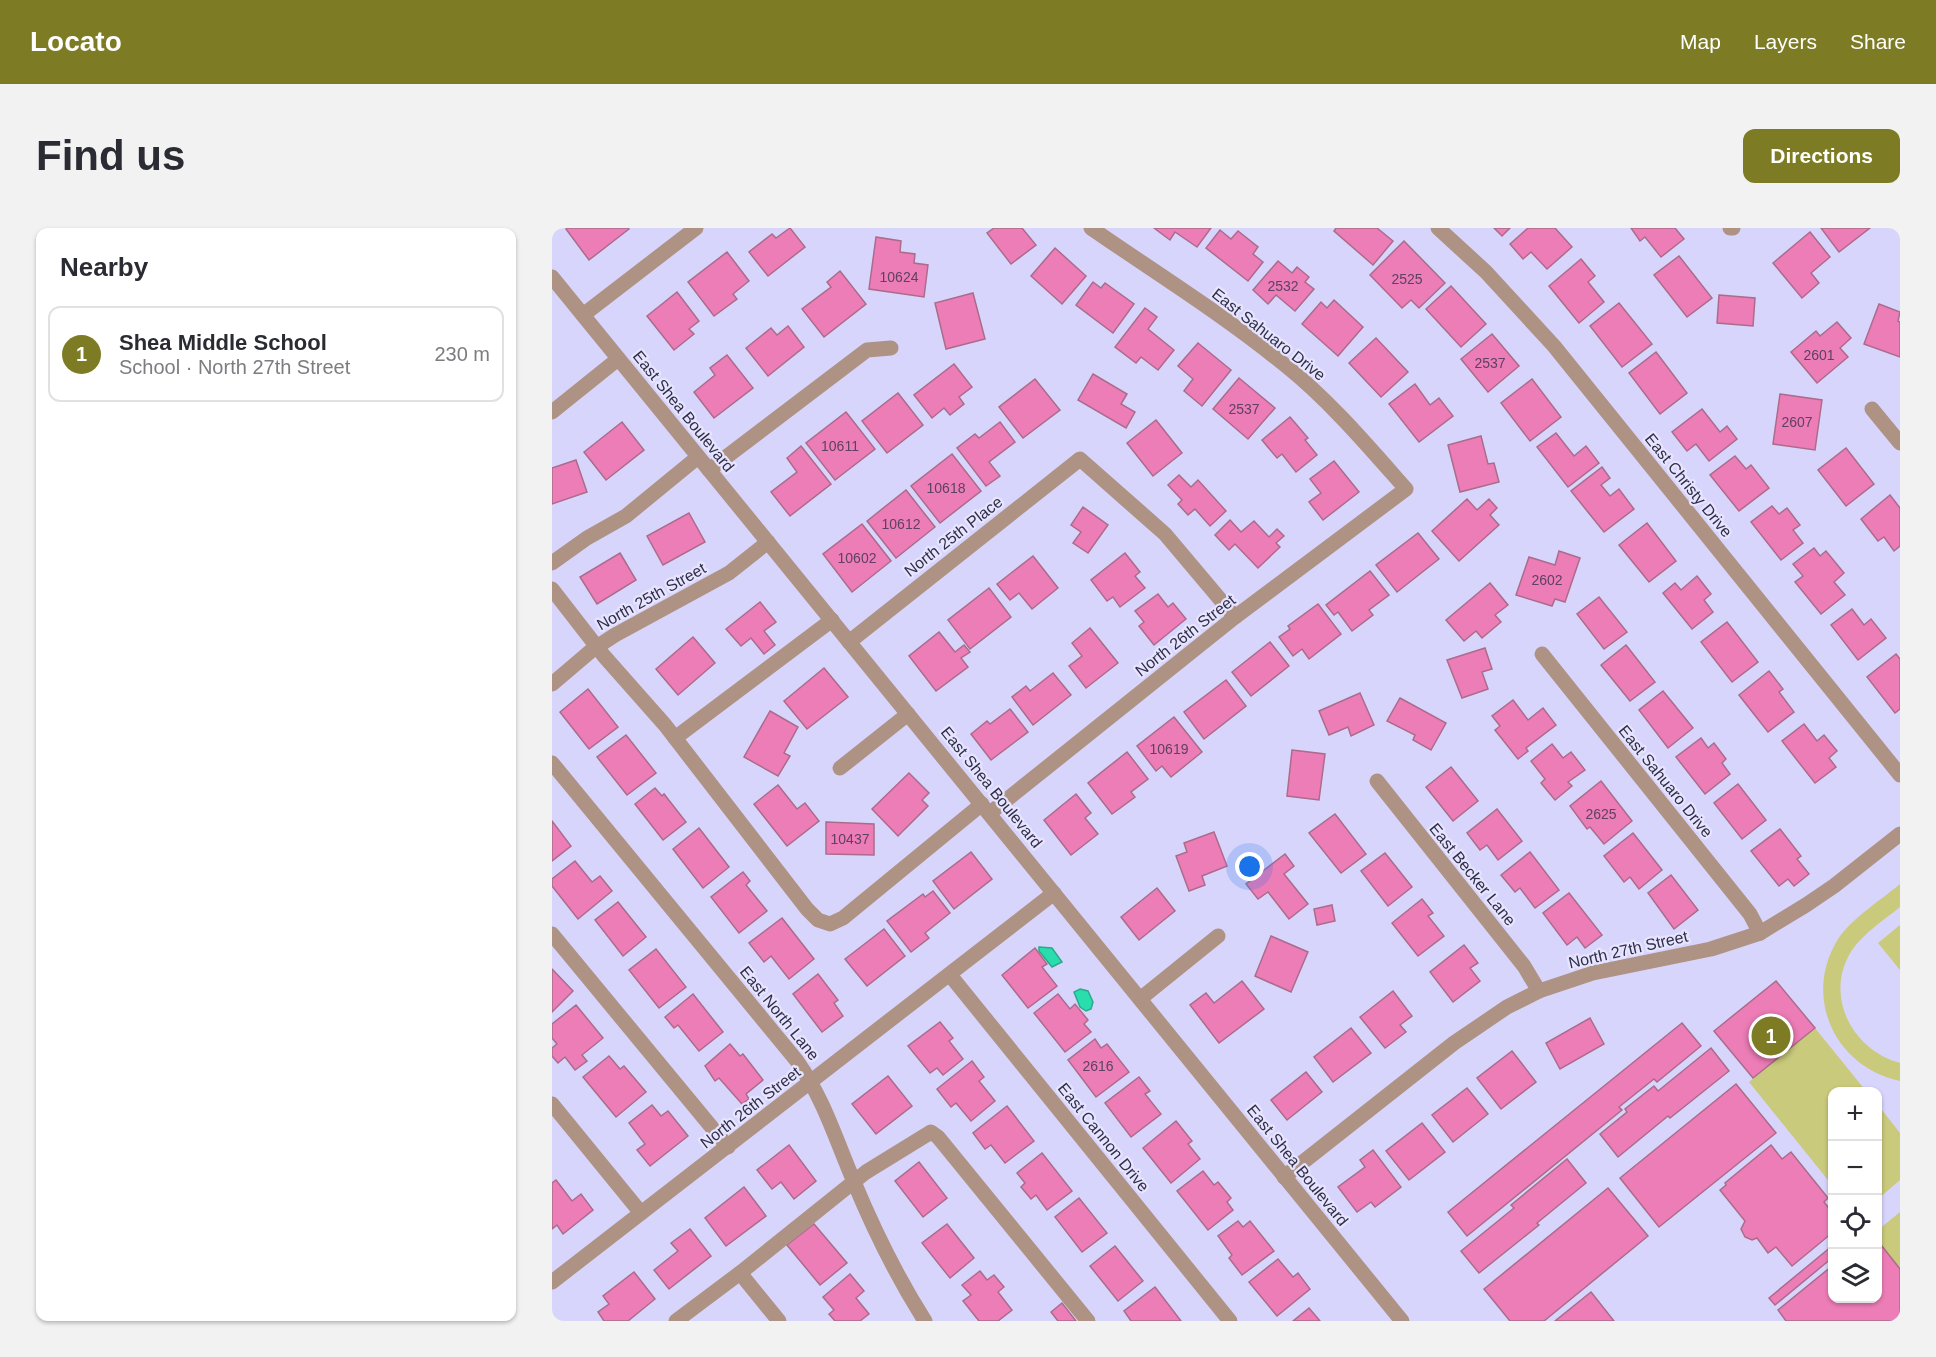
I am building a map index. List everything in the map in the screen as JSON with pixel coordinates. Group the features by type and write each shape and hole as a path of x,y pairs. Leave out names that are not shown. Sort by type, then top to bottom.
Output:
{"street":[{"path":"583,315 696,228"},
{"name":"East Sahuaro Drive","path":"1091,228 1224,318 1287,366 1340,415 1406,489"},
{"name":"East Christy Drive","path":"1438,228 1486,272 1554,345 1900,776"},
{"name":"East Shea Boulevard","path":"552,277 1402,1321"},
{"path":"709,470 867,350 891,348"},
{"path":"552,412 618,359"},
{"path":"1872,409 1900,443"},
{"path":"552,563 587,538 626,516 698,457"},
{"name":"North 25th Place","path":"849,642 1080,459 1165,534 1235,617"},
{"name":"North 26th Street","path":"675,738 807,909 818,920 830,924 843,918 1235,617 1406,489"},
{"name":"North 25th Street","path":"552,684 615,635 729,573 768,542"},
{"path":"552,589 597,647 675,738 832,620"},
{"name":"East Sahuaro Drive","path":"1542,654 1750,914 1760,933"},
{"path":"840,768 908,714"},
{"name":"East North Lane","path":"552,763 812,1082 822,1100 854,1182 896,1272 926,1321"},
{"name":"East Becker Lane","path":"1377,781 1524,966 1539,991"},
{"name":"North 27th Street","path":"1284,1177 1480,1024 1507,1006 1539,991 1593,973 1711,949 1760,933 1825,893 1900,834"},
{"name":"North 26th Street","path":"553,1279 728,1147 1054,893"},
{"path":"552,934 728,1147"},
{"path":"1140,999 1218,936"},
{"name":"East Cannon Drive","path":"950,975 1230,1321"},
{"path":"552,1104 641,1213"},
{"path":"676,1321 866,1172 931,1132 938,1137 1088,1321"},
{"path":"740,1273 779,1321"}],"shaded area":[{"path":"1900,884 1900,907 1868,932 1852,950 1844,967 1841,985 1842,1002 1847,1018 1856,1033 1868,1046 1900,1063 1900,1081 1877,1073 1858,1061 1842,1045 1831,1026 1825,1006 1823,984 1828,961 1844,931 1859,916"},
{"path":"1900,925 1900,970 1878,943"},
{"path":"1039,947 1052,948 1062,962 1052,967 1039,951"},
{"path":"1080,989 1088,991 1093,1002 1091,1009 1086,1011 1080,1007 1074,992"},
{"path":"1815,1028 1863,1087 1828,1087 1828,1180 1749,1082"},
{"path":"1882,1110 1900,1133 1900,1180 1882,1196"},
{"path":"1900,1212 1900,1269 1882,1246 1882,1227"}],"building":[{"path":"567,228 628,228 629,229 589,260"},
{"path":"790,228 805,247 768,276 749,252 772,234 776,238"},
{"path":"994,228 1022,228 1036,245 1011,264 987,233"},
{"path":"1154,228 1211,228 1197,247 1175,232 1170,240"},
{"path":"1336,228 1377,228 1393,241 1373,265 1334,231"},
{"path":"1494,228 1510,228 1502,236"},
{"path":"1528,228 1555,228 1572,247 1547,269 1531,252 1523,259 1510,244"},
{"path":"1631,228 1675,228 1684,239 1661,257 1645,237 1640,241"},
{"path":"1821,228 1870,228 1839,252"},
{"path":"1220,230 1231,239 1238,231 1258,247 1253,254 1263,262 1248,281 1206,248"},
{"path":"1810,232 1830,257 1811,273 1819,283 1802,298 1773,263"},
{"path":"876,237 901,241 900,252 915,254 914,263 928,265 924,297 869,289"},
{"path":"1404,241 1445,283 1419,308 1411,300 1402,308 1370,275"},
{"path":"1055,248 1086,276 1062,304 1031,276"},
{"path":"727,252 749,281 733,294 737,299 714,316 688,282"},
{"path":"1679,256 1712,298 1687,317 1654,275"},
{"path":"1581,259 1595,276 1588,282 1604,302 1579,323 1549,286"},
{"path":"1278,261 1292,273 1297,267 1309,277 1305,282 1314,289 1295,311 1276,295 1268,304 1253,290"},
{"path":"840,271 866,304 824,337 802,309 831,287 827,282"},
{"path":"1093,282 1101,288 1105,283 1134,304 1113,333 1076,305"},
{"path":"1451,286 1486,324 1461,347 1426,309"},
{"path":"677,292 699,321 689,329 694,334 674,350 647,316"},
{"path":"973,293 985,339 946,349 935,303"},
{"path":"1719,295 1755,298 1753,326 1717,323"},
{"path":"1334,300 1363,327 1338,356 1302,324 1321,302 1327,308"},
{"path":"1619,303 1652,344 1622,367 1590,326"},
{"path":"1879,304 1900,312 1898,321 1900,322 1900,357 1864,344"},
{"path":"1145,308 1157,317 1148,329 1174,350 1158,370 1141,357 1136,363 1115,347"},
{"path":"1837,322 1851,338 1840,348 1848,357 1817,383 1791,352 1816,331 1820,336"},
{"path":"788,326 804,347 768,376 746,348 771,328 777,335"},
{"path":"1492,334 1519,366 1488,392 1461,359"},
{"path":"1376,338 1408,372 1381,397 1349,363"},
{"path":"1198,343 1231,370 1202,406 1184,391 1193,379 1178,366"},
{"path":"1656,352 1687,393 1660,414 1629,373"},
{"path":"727,355 753,388 714,418 694,392 715,375 710,368"},
{"path":"954,364 972,387 959,397 964,404 950,415 944,408 932,418 914,395"},
{"path":"1093,374 1127,394 1121,404 1135,412 1126,428 1078,400"},
{"path":"1239,378 1275,408 1248,439 1213,409"},
{"path":"1035,379 1060,410 1023,438 999,407"},
{"path":"1532,379 1561,417 1530,441 1501,403"},
{"path":"1415,384 1430,405 1439,398 1453,416 1419,442 1389,404"},
{"path":"898,393 923,425 887,453 862,421"},
{"path":"1780,394 1822,400 1815,450 1773,444"},
{"path":"1702,409 1720,432 1727,426 1737,439 1709,461 1696,444 1687,451 1672,432"},
{"path":"846,412 875,449 835,480 806,443"},
{"path":"1290,417 1308,438 1305,440 1317,455 1296,472 1282,454 1277,458 1262,440"},
{"path":"1156,420 1182,453 1153,476 1127,443"},
{"path":"622,422 644,450 606,480 584,452"},
{"path":"1000,422 1015,442 989,462 1000,476 986,486 957,448 975,434 979,438"},
{"path":"1556,433 1574,456 1586,446 1599,463 1568,487 1537,447"},
{"path":"1481,436 1488,464 1494,463 1499,482 1460,492 1448,445"},
{"path":"801,446 831,484 790,516 771,492 797,472 787,458"},
{"path":"1846,448 1874,484 1846,506 1818,470"},
{"path":"952,454 981,491 940,523 911,486"},
{"path":"1735,456 1746,469 1751,465 1769,488 1739,511 1710,475"},
{"path":"576,460 587,492 552,504 552,468"},
{"path":"1334,461 1359,492 1323,520 1309,502 1321,493 1310,479"},
{"path":"1602,467 1610,478 1601,485 1610,496 1619,489 1634,509 1604,532 1571,491"},
{"path":"1179,475 1191,487 1198,480 1226,511 1210,526 1195,509 1188,515 1178,504 1182,500 1168,485"},
{"path":"906,490 935,527 896,558 867,521"},
{"path":"1890,495 1900,508 1900,546 1894,551 1884,537 1878,541 1861,519"},
{"path":"1467,499 1477,510 1489,499 1497,508 1490,515 1499,525 1459,561 1432,531"},
{"path":"1772,506 1779,514 1787,508 1800,525 1793,530 1803,543 1781,560 1751,522"},
{"path":"1083,507 1108,525 1088,553 1073,543 1081,532 1071,525"},
{"path":"689,513 705,542 663,565 647,536"},
{"path":"1230,520 1241,532 1254,521 1269,537 1277,529 1284,536 1276,543 1280,547 1258,568 1235,544 1229,550 1215,535"},
{"path":"1647,523 1676,561 1649,582 1619,545"},
{"path":"862,524 891,561 852,592 823,554"},
{"path":"1418,533 1439,559 1397,592 1376,565"},
{"path":"1814,548 1820,556 1826,551 1844,573 1834,582 1845,595 1821,614 1795,582 1803,576 1793,564"},
{"path":"1559,551 1580,558 1565,602 1555,599 1552,606 1516,595 1529,557 1555,565"},
{"path":"620,553 636,580 597,604 580,577"},
{"path":"1125,553 1140,572 1135,576 1145,588 1120,607 1113,597 1107,601 1091,580"},
{"path":"1033,556 1058,588 1032,609 1019,593 1010,600 997,584"},
{"path":"1370,571 1389,595 1369,610 1373,615 1352,631 1338,612 1334,615 1326,605"},
{"path":"1697,576 1711,594 1704,600 1713,612 1692,629 1663,593 1675,583 1681,590"},
{"path":"1490,583 1508,605 1495,615 1501,622 1482,638 1476,631 1464,641 1446,620"},
{"path":"989,588 1011,617 970,649 948,620"},
{"path":"1158,594 1168,607 1173,603 1186,619 1154,645 1139,626 1144,622 1135,611"},
{"path":"1599,597 1627,632 1604,649 1577,614"},
{"path":"760,602 776,622 764,631 775,645 764,654 751,638 741,646 726,629"},
{"path":"1318,604 1341,634 1309,659 1302,649 1293,656 1279,637 1290,629 1288,626"},
{"path":"1852,609 1864,625 1871,619 1886,638 1858,660 1831,625"},
{"path":"1727,622 1758,662 1732,682 1701,642"},
{"path":"1090,628 1118,663 1086,688 1069,666 1082,656 1072,643"},
{"path":"939,632 955,652 964,645 970,652 961,658 968,667 936,691 909,656"},
{"path":"693,637 715,663 678,695 656,669"},
{"path":"1270,642 1289,666 1251,696 1232,672"},
{"path":"1626,645 1655,682 1630,701 1601,665"},
{"path":"1485,648 1492,669 1482,672 1488,689 1462,698 1447,660"},
{"path":"1896,654 1900,659 1900,709 1895,713 1867,677"},
{"path":"824,668 848,697 807,729 784,701"},
{"path":"1769,671 1783,689 1779,692 1794,712 1768,732 1739,695"},
{"path":"1053,673 1071,695 1033,725 1012,697 1026,686 1030,691"},
{"path":"1226,680 1246,706 1204,739 1184,712"},
{"path":"588,689 618,727 589,749 560,712"},
{"path":"1663,691 1693,728 1668,748 1639,710"},
{"path":"1360,693 1374,725 1351,736 1348,727 1329,735 1319,711"},
{"path":"1400,698 1446,723 1431,750 1413,740 1415,735 1387,721"},
{"path":"1513,700 1528,720 1543,708 1556,725 1526,748 1528,751 1518,759 1495,730 1500,726 1492,716"},
{"path":"1010,709 1028,732 991,760 971,734 987,721 990,724"},
{"path":"770,711 798,727 784,753 790,756 778,776 744,757"},
{"path":"1174,717 1202,752 1171,777 1162,766 1156,771 1137,746"},
{"path":"1804,724 1817,741 1824,735 1837,751 1829,758 1836,767 1815,783 1782,741"},
{"path":"626,735 656,773 627,795 597,757"},
{"path":"1701,738 1708,748 1714,743 1726,759 1722,763 1730,774 1705,794 1676,757"},
{"path":"1552,744 1563,758 1571,752 1585,770 1568,782 1572,786 1555,800 1541,783 1545,779 1531,761"},
{"path":"1292,750 1325,754 1319,800 1287,796"},
{"path":"1127,752 1148,779 1131,792 1135,797 1112,814 1088,783"},
{"path":"1451,767 1478,801 1453,821 1426,787"},
{"path":"909,773 929,793 922,800 928,806 898,836 872,809"},
{"path":"1601,781 1632,821 1604,844 1590,827 1587,829 1570,806"},
{"path":"1738,784 1766,820 1742,839 1714,803"},
{"path":"778,785 797,809 805,803 819,821 787,846 754,804"},
{"path":"655,788 662,796 664,794 686,822 663,840 635,804"},
{"path":"1076,794 1091,813 1085,818 1098,834 1071,855 1044,820"},
{"path":"1497,809 1522,841 1498,860 1487,845 1480,850 1467,833"},
{"path":"1335,814 1366,854 1341,873 1309,833"},
{"path":"552,821 571,846 552,861"},
{"path":"826,822 874,824 874,855 826,854"},
{"path":"699,828 729,867 703,888 673,849"},
{"path":"1780,829 1801,856 1797,859 1809,874 1794,886 1788,879 1779,886 1751,851"},
{"path":"1214,832 1227,866 1202,876 1205,885 1189,891 1176,856 1187,852 1184,843"},
{"path":"1633,833 1662,870 1639,889 1630,877 1624,882 1604,856"},
{"path":"971,852 992,879 954,909 933,881"},
{"path":"1530,852 1559,890 1535,908 1520,888 1515,892 1501,875"},
{"path":"1385,853 1412,887 1388,906 1361,871"},
{"path":"1285,854 1294,866 1284,874 1308,904 1289,919 1268,892 1258,899 1246,884"},
{"path":"575,861 592,882 600,876 612,891 578,919 552,886 552,879"},
{"path":"743,872 750,881 746,885 767,911 739,933 711,897"},
{"path":"1671,875 1698,910 1674,929 1648,893"},
{"path":"1157,888 1175,911 1139,940 1121,917"},
{"path":"933,891 950,913 925,933 929,938 911,952 887,921 923,894 925,897"},
{"path":"1569,893 1602,935 1585,948 1577,937 1567,945 1543,913"},
{"path":"1422,899 1433,913 1428,916 1444,936 1418,956 1392,923"},
{"path":"618,902 646,937 623,956 595,920"},
{"path":"1332,905 1335,921 1317,925 1314,909"},
{"path":"782,918 814,959 789,979 771,956 764,962 749,943"},
{"path":"884,929 905,956 867,986 845,959"},
{"path":"1271,936 1308,952 1291,992 1255,976"},
{"path":"1464,945 1478,963 1470,968 1480,981 1453,1002 1430,972"},
{"path":"1035,948 1047,964 1042,967 1057,986 1028,1008 1002,975"},
{"path":"656,949 686,987 659,1008 629,970"},
{"path":"552,969 573,991 552,1012"},
{"path":"818,974 838,1000 834,1003 843,1016 822,1032 793,994"},
{"path":"1242,981 1264,1009 1219,1043 1190,1005 1206,993 1214,1003"},
{"path":"1776,981 1815,1028 1753,1078 1714,1031"},
{"path":"1393,991 1412,1016 1400,1025 1406,1032 1385,1048 1360,1017"},
{"path":"693,994 723,1032 699,1051 678,1025 674,1028 665,1017"},
{"path":"1058,994 1070,1009 1075,1004 1088,1020 1084,1024 1091,1032 1065,1052 1034,1013"},
{"path":"576,1005 603,1038 582,1055 587,1061 575,1070 565,1057 558,1063 552,1056 552,1048 557,1044 552,1038 552,1024"},
{"path":"1590,1018 1604,1044 1560,1069 1546,1043"},
{"path":"940,1022 953,1038 949,1041 963,1059 943,1075 937,1068 930,1073 908,1046"},
{"path":"1682,1023 1701,1046 1657,1082 1654,1079 1619,1107 1622,1110 1467,1236 1448,1212"},
{"path":"1351,1028 1371,1053 1333,1082 1314,1057"},
{"path":"1095,1039 1101,1048 1107,1044 1129,1072 1096,1097 1068,1060"},
{"path":"730,1044 740,1056 743,1054 763,1080 746,1094 749,1099 742,1104 719,1078 715,1081 705,1066"},
{"path":"1711,1048 1729,1071 1618,1157 1600,1134 1627,1112 1625,1109 1654,1086 1658,1091"},
{"path":"1512,1051 1536,1082 1501,1109 1477,1078"},
{"path":"609,1056 620,1069 624,1066 646,1092 616,1117 583,1077"},
{"path":"972,1061 984,1077 979,1081 995,1101 971,1121 956,1103 951,1107 937,1089"},
{"path":"1306,1072 1322,1092 1287,1120 1271,1100"},
{"path":"888,1076 912,1106 876,1134 852,1104"},
{"path":"1139,1077 1150,1091 1145,1094 1161,1114 1131,1137 1105,1103"},
{"path":"1736,1084 1776,1133 1659,1227 1620,1178"},
{"path":"1467,1088 1488,1114 1453,1142 1432,1115"},
{"path":"652,1105 661,1116 668,1111 688,1136 650,1166 637,1150 645,1144 629,1123"},
{"path":"1007,1106 1034,1141 1005,1163 991,1145 985,1149 973,1133"},
{"path":"1176,1121 1192,1141 1188,1144 1200,1159 1171,1183 1143,1148"},
{"path":"1422,1123 1445,1152 1409,1180 1386,1151"},
{"path":"789,1145 816,1181 794,1199 781,1182 772,1189 757,1170"},
{"path":"1771,1145 1782,1159 1791,1152 1828,1198 1824,1202 1828,1207 1828,1236 1792,1266 1776,1247 1768,1253 1757,1238 1752,1240 1745,1237 1741,1229 1745,1221 1720,1190 1726,1185 1725,1183"},
{"path":"1373,1150 1401,1187 1375,1207 1371,1202 1357,1212 1338,1187 1365,1167 1360,1160"},
{"path":"1042,1153 1072,1191 1047,1210 1036,1195 1031,1199 1021,1187 1025,1183 1017,1173"},
{"path":"1567,1159 1586,1183 1537,1223 1539,1225 1479,1273 1461,1251 1514,1208 1511,1205"},
{"path":"919,1162 947,1198 923,1217 895,1181"},
{"path":"1203,1171 1214,1185 1218,1182 1231,1198 1227,1202 1233,1210 1208,1230 1177,1191"},
{"path":"556,1180 572,1201 581,1194 593,1210 563,1234 557,1225 552,1229 552,1183"},
{"path":"744,1187 766,1216 726,1246 705,1218"},
{"path":"1608,1188 1648,1236 1544,1321 1510,1321 1484,1289"},
{"path":"1079,1198 1107,1233 1082,1252 1055,1217"},
{"path":"1238,1221 1243,1227 1250,1221 1274,1251 1242,1275 1229,1258 1232,1255 1218,1236"},
{"path":"814,1224 847,1263 820,1285 787,1245"},
{"path":"947,1224 974,1258 950,1278 922,1243"},
{"path":"690,1229 711,1256 669,1289 654,1270 678,1251 671,1243"},
{"path":"1115,1246 1143,1281 1118,1301 1090,1266"},
{"path":"1882,1246 1900,1269 1900,1318 1896,1321 1786,1321 1778,1310 1828,1269 1828,1303 1882,1303"},
{"path":"1828,1249 1828,1261 1775,1305 1769,1298"},
{"path":"1278,1259 1293,1277 1298,1273 1310,1289 1277,1316 1249,1282"},
{"path":"980,1271 987,1280 994,1275 1004,1287 998,1292 1012,1310 998,1321 979,1321 963,1301 971,1295 962,1285"},
{"path":"634,1272 655,1299 628,1321 604,1321 598,1312 609,1304 603,1296"},
{"path":"850,1274 864,1291 856,1298 869,1314 860,1321 835,1321 829,1314 834,1310 823,1297"},
{"path":"1155,1287 1181,1321 1131,1321 1124,1311"},
{"path":"1591,1292 1614,1321 1555,1321"},
{"path":"1062,1303 1076,1321 1058,1321 1051,1312"},
{"path":"1309,1308 1320,1321 1293,1321"}],"place":[{"name":"Shea Middle School","path":"1771,1036"}]}
